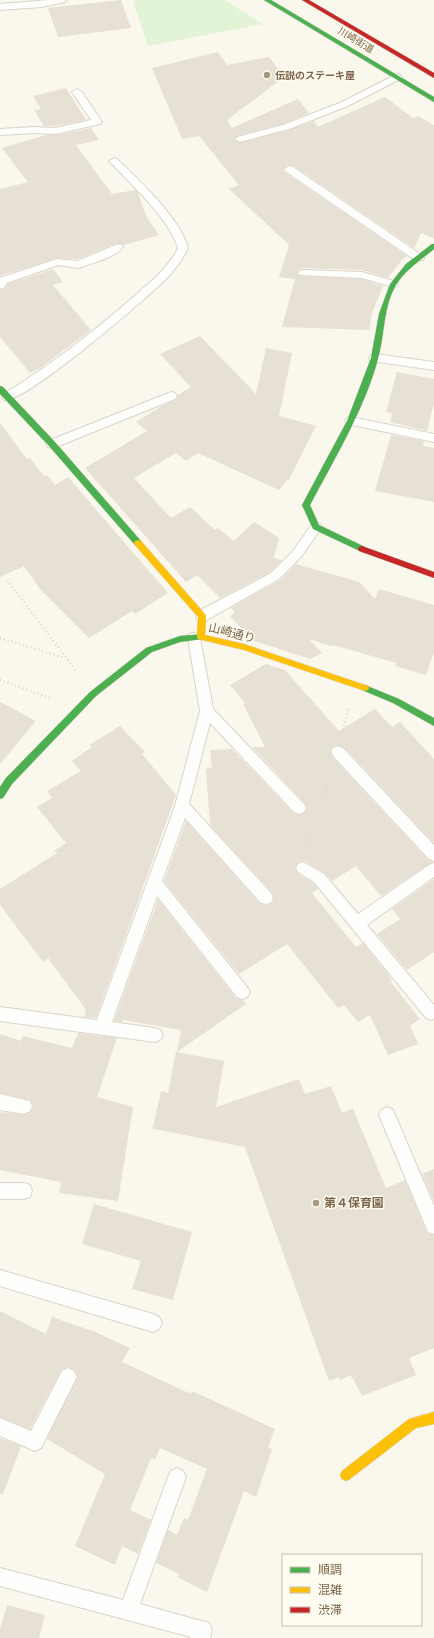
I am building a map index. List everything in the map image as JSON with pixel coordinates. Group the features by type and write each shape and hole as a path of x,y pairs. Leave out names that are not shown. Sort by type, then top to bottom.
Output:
{"street":[{"name":"川崎街道","path":"267,0 434,100"},
{"name":"川崎街道","path":"305,0 434,76"},
{"path":"434,246 408,266 393,284 382,314 375,358 351,422 306,505 316,527 373,554 434,576"},
{"path":"0,389 52,444 202,616 198,638"},
{"name":"山崎通り","path":"0,795 9,781 93,694 149,650 180,639 198,638 244,648 354,684 396,701 434,722"},
{"path":"346,1475 413,1423 434,1418"}],"lane":[{"path":"0,7 42,4 62,0"},
{"path":"240,139 286,127 345,104 397,78"},
{"path":"0,132 34,130 55,131 97,122 77,92"},
{"path":"8,397 55,366 105,327 164,275 177,260 183,248 180,237 170,222 114,160"},
{"path":"289,169 418,258"},
{"path":"0,286 3,281 57,262 78,264 110,252 118,247"},
{"path":"303,273 362,275 393,284"},
{"path":"375,358 434,366"},
{"path":"52,444 171,396"},
{"path":"351,422 434,438"},
{"path":"202,616 275,576 296,554 316,527"},
{"path":"102,1028 182,806 207,711 198,638"},
{"path":"207,711 299,808"},
{"path":"338,752 434,855"},
{"path":"182,806 266,898"},
{"path":"303,868 319,878 358,923 431,1013"},
{"path":"358,923 434,869"},
{"path":"154,882 242,992"},
{"path":"0,1014 155,1035"},
{"path":"0,1102 24,1106"},
{"path":"386,1115 434,1226"},
{"path":"0,1191 24,1191"},
{"path":"0,1278 153,1323"},
{"path":"0,1427 35,1442 68,1377"},
{"path":"128,1611 177,1477"},
{"path":"0,1577 202,1630 200,1638"}],"path":[{"path":"7,580 93,694"},
{"path":"0,638 66,658"},
{"path":"0,680 79,708"},
{"path":"321,800 338,752 354,684"},
{"path":"303,868 313,827"}],"green space":[{"path":"224,0 263,24 148,46 133,1"}],"building":[{"path":"121,0 131,28 58,37 48,8"},
{"path":"218,52 227,65 269,57 284,77 227,120 232,128 298,99 309,113 283,124 237,136 234,139 239,143 289,130 314,121 318,127 385,97 413,118 418,116 434,125 434,238 421,233 414,248 294,166 288,165 283,169 284,172 407,256 401,261 388,278 362,270 303,268 298,270 297,274 299,276 362,279 383,286 372,313 369,330 282,327 295,279 279,277 289,245 229,189 239,185 199,136 182,139 152,68"},
{"path":"66,88 86,120 55,126 44,126 34,110 41,109 33,96"},
{"path":"91,128 99,140 76,145 112,194 135,190 138,193 147,218 159,235 124,245 117,243 77,259 57,258 0,276 0,189 28,182 2,148 46,135 55,135"},
{"path":"53,269 63,282 53,285 91,330 40,368 30,373 0,337 0,290 5,289 8,284"},
{"path":"200,336 256,394 266,348 292,353 279,416 316,426 289,480 287,480 279,490 198,453 186,461 176,453 134,478 171,518 190,507 215,530 218,528 234,541 254,522 279,538 274,558 282,560 270,572 220,598 197,575 186,582 85,468 147,431 136,422 162,406 176,400 178,395 191,387 160,354"},
{"path":"397,372 434,379 434,403 427,431 390,422 392,413 386,412"},
{"path":"0,423 27,459 30,458 44,476 47,475 55,485 68,477 168,593 135,614 132,611 89,638 40,589 24,566 0,577"},
{"path":"391,435 424,441 423,446 434,448 434,502 375,491"},
{"path":"296,564 359,582 375,599 379,589 434,605 434,652 426,675 395,666 396,663 309,639 322,653 310,659 254,641 230,616 235,613 231,608 280,580"},
{"path":"266,664 285,670 339,731 375,709 392,727 400,722 434,759 434,843 344,747 337,745 332,747 330,751 332,757 428,860 432,862 381,896 356,866 332,881 325,873 304,861 297,863 295,867 297,873 313,883 318,889 312,893 356,947 363,943 420,1019 410,1026 418,1044 388,1055 370,1015 358,1022 344,1005 338,1008 287,944 239,974 164,881 186,821 260,904 272,904 274,897 272,892 210,825 206,769 212,768 210,750 232,749 293,813 300,815 305,813 307,807 305,803 252,747 265,747 243,704 245,703 230,685"},
{"path":"0,702 36,721 0,764"},
{"path":"120,726 145,752 142,754 176,795 96,1018 84,1017 86,1010 48,958 43,962 0,905 0,889 57,853 54,851 66,843 37,807 52,798 47,791 81,771 72,761 92,747 89,745"},
{"path":"434,879 434,952 407,970 377,934 400,919 392,909"},
{"path":"158,899 236,998 243,1000 246,1004 177,1052 181,1030 123,1020 123,1022 114,1021"},
{"path":"78,1033 117,1038 97,1097 133,1107 118,1201 59,1193 61,1182 0,1170 0,1112 24,1115 31,1112 33,1107 30,1100 0,1093 0,1034 21,1041 23,1036 72,1048"},
{"path":"176,1052 224,1061 216,1107 299,1079 305,1094 331,1086 342,1113 353,1109 386,1188 405,1180 427,1233 434,1235 434,1348 409,1358 416,1375 362,1396 351,1375 340,1380 339,1377 329,1381 245,1147 150,1128 153,1127 161,1091 168,1093"},
{"path":"434,1169 434,1202 422,1174"},
{"path":"94,1204 192,1232 173,1300 132,1289 141,1261 82,1244"},
{"path":"0,1311 46,1334 52,1317 95,1332 130,1348 122,1362 191,1394 192,1391 275,1429 268,1448 272,1449 256,1497 244,1491 207,1592 177,1577 179,1574 156,1563 168,1530 177,1535 184,1518 188,1520 207,1469 160,1448 155,1460 151,1458 130,1510 151,1520 138,1554 122,1546 115,1565 75,1546 105,1474 47,1439 78,1376 75,1370 69,1367 61,1370 30,1429 0,1417"},
{"path":"0,1438 21,1446 3,1494 0,1494"},
{"path":"7,1605 45,1615 39,1638 0,1638 0,1630"}],"traffic: fast":[{"path":"267,0 434,100"},
{"path":"362,549 316,527 306,505 351,421 375,358 382,314 393,284 408,266 434,246"},
{"path":"0,389 52,444 138,543"},
{"path":"0,795 9,781 93,694 149,650 180,639 201,637"},
{"path":"365,688 396,701 434,722"}],"traffic: slow":[{"path":"138,543 202,616 201,637"},
{"path":"201,637 244,647 365,688"},
{"path":"346,1475 413,1423 434,1418"}],"traffic: jam":[{"path":"305,0 434,76"},
{"path":"362,549 434,575"}],"place":[{"name":"伝説のステーキ屋","path":"267,75"},
{"name":"第４保育園","path":"316,1203"}]}
